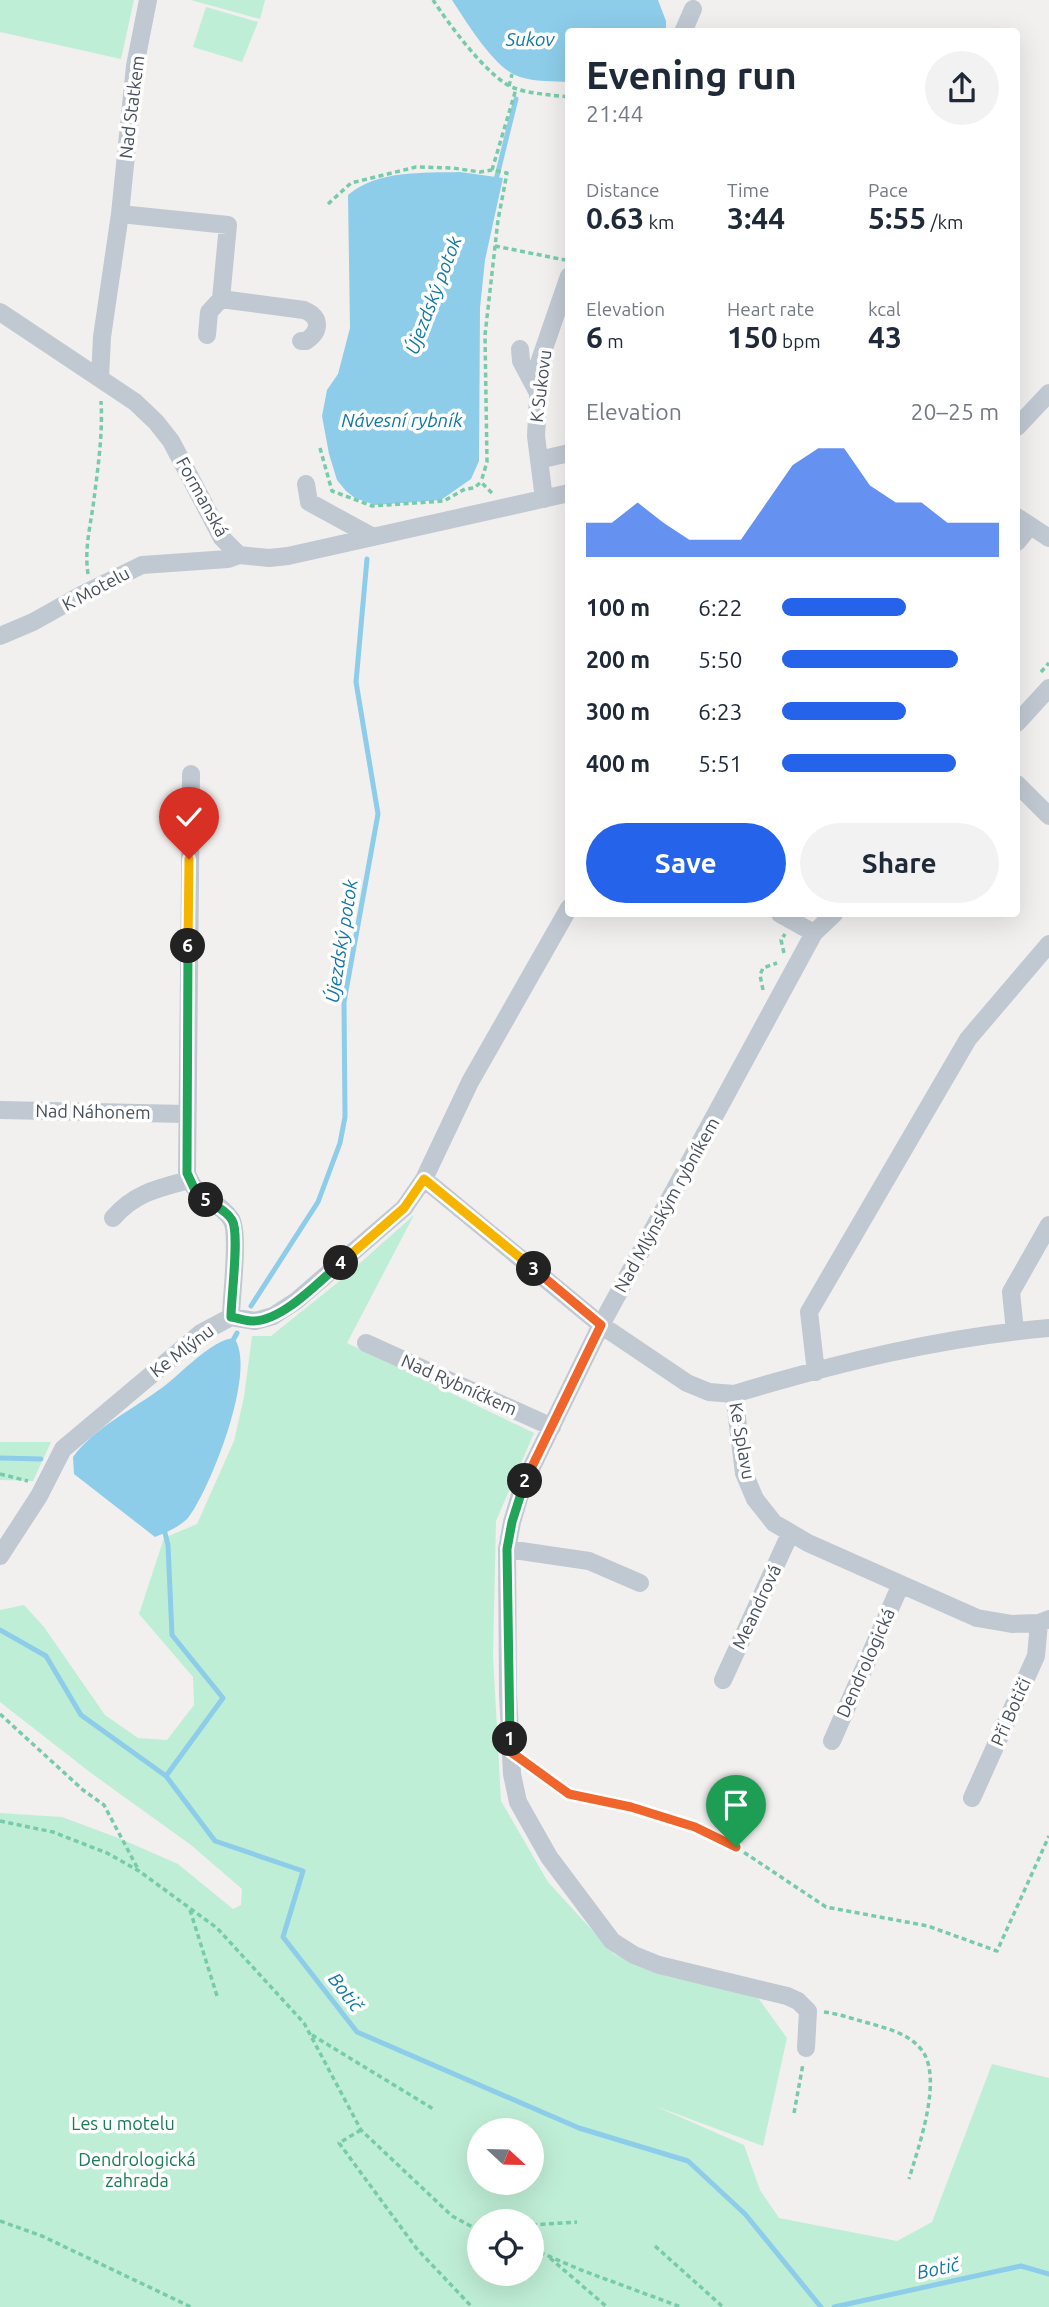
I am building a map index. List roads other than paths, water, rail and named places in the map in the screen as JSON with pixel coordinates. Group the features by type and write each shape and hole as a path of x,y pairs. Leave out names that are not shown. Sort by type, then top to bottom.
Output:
{"street":[{"name":"Nad Statkem","path":"100,378 102,337 120,215 135,66 148,0"},
{"path":"685,28 693,9"},
{"path":"120,215 228,225 221,299 209,313 207,335"},
{"name":"K Sukovu","path":"544,499 536,436 537,391 541,360 565,288"},
{"path":"221,299 304,310 313,314 318,322 316,331 306,341 301,341"},
{"name":"Formanská","path":"0,312 135,402 156,422 171,441 222,538 239,555 269,558 288,556 565,494"},
{"path":"520,349 521,361 537,391"},
{"path":"1020,424 1049,393"},
{"path":"538,460 565,454"},
{"path":"306,484 309,502 373,537"},
{"path":"1024,521 1049,538"},
{"name":"K Motelu","path":"0,636 33,622 142,565 229,559 239,555"},
{"path":"1020,720 1049,688"},
{"path":"191,774 187,1173 203,1198 224,1211 233,1221 237,1236 231,1317"},
{"path":"1020,787 1049,816"},
{"name":"Ke Mlýnu","path":"0,1556 44,1486 63,1449 173,1354 201,1333 231,1317 255,1321 273,1316 296,1301 404,1208 424,1179 470,1082 565,915"},
{"path":"785,917 814,933"},
{"name":"Nad Mlýnským rybníkem","path":"806,2049 808,2011 798,2001 659,1965 634,1955 612,1941 549,1857 519,1802 512,1774 507,1549 523,1485 601,1325 814,933 831,917"},
{"path":"816,1372 808,1312 968,1039 1049,944"},
{"name":"Nad Náhonem","path":"0,1110 186,1114"},
{"name":"Ke Splavu","path":"424,1179 601,1325 687,1382 709,1392 734,1394 744,1473 755,1499 774,1523 790,1534 977,1618 1012,1624 1044,1621"},
{"path":"113,1217 126,1202 156,1189 189,1180"},
{"path":"1015,1331 1012,1292 1049,1224"},
{"path":"734,1394 898,1350 1049,1328"},
{"name":"Nad Rybníčkem","path":"366,1343 552,1427"},
{"name":"Meandrová","path":"723,1680 790,1534"},
{"path":"507,1549 589,1561 640,1583"},
{"name":"Dendrologická","path":"832,1741 901,1584"},
{"name":"Při Botiči","path":"972,1798 1036,1656 1044,1621"}],"water":[{"name":"Sukov","path":"452,0 658,0 666,21 666,28 565,28 565,82 532,80 510,73 482,44"},
{"name":"Návesní rybník","path":"460,172 503,178 485,260 480,308 479,461 471,479 441,500 375,505 355,498 337,480 322,416 327,390 338,374 350,328 348,195 386,177"},
{"path":"234,1338 240,1353 240,1375 236,1401 219,1457 188,1518 155,1537 74,1474 73,1457 104,1427 163,1387 206,1351"}],"waterway":[{"name":"Újezdský potok","path":"496,180 516,99"},
{"name":"Újezdský potok","path":"251,1306 318,1202 340,1143 345,1117 344,1002 378,814 356,682 367,559"},
{"name":"Újezdský potok","path":"231,1344 237,1333"},
{"path":"0,1458 41,1459"},
{"name":"Újezdský potok","path":"164,1529 168,1545 172,1635 223,1698 166,1776"},
{"name":"Botič","path":"0,1630 46,1656 81,1715 166,1776 215,1841 303,1871 283,1937 357,2032 579,2128 688,2161 745,2214 821,2307"},
{"name":"Botič","path":"834,2307 1021,2266 1049,2274"}],"park label":[{"name":"Les u motelu","path":"123,2124"},
{"name":"Dendrologická zahrada","path":"137,2170"}]}
